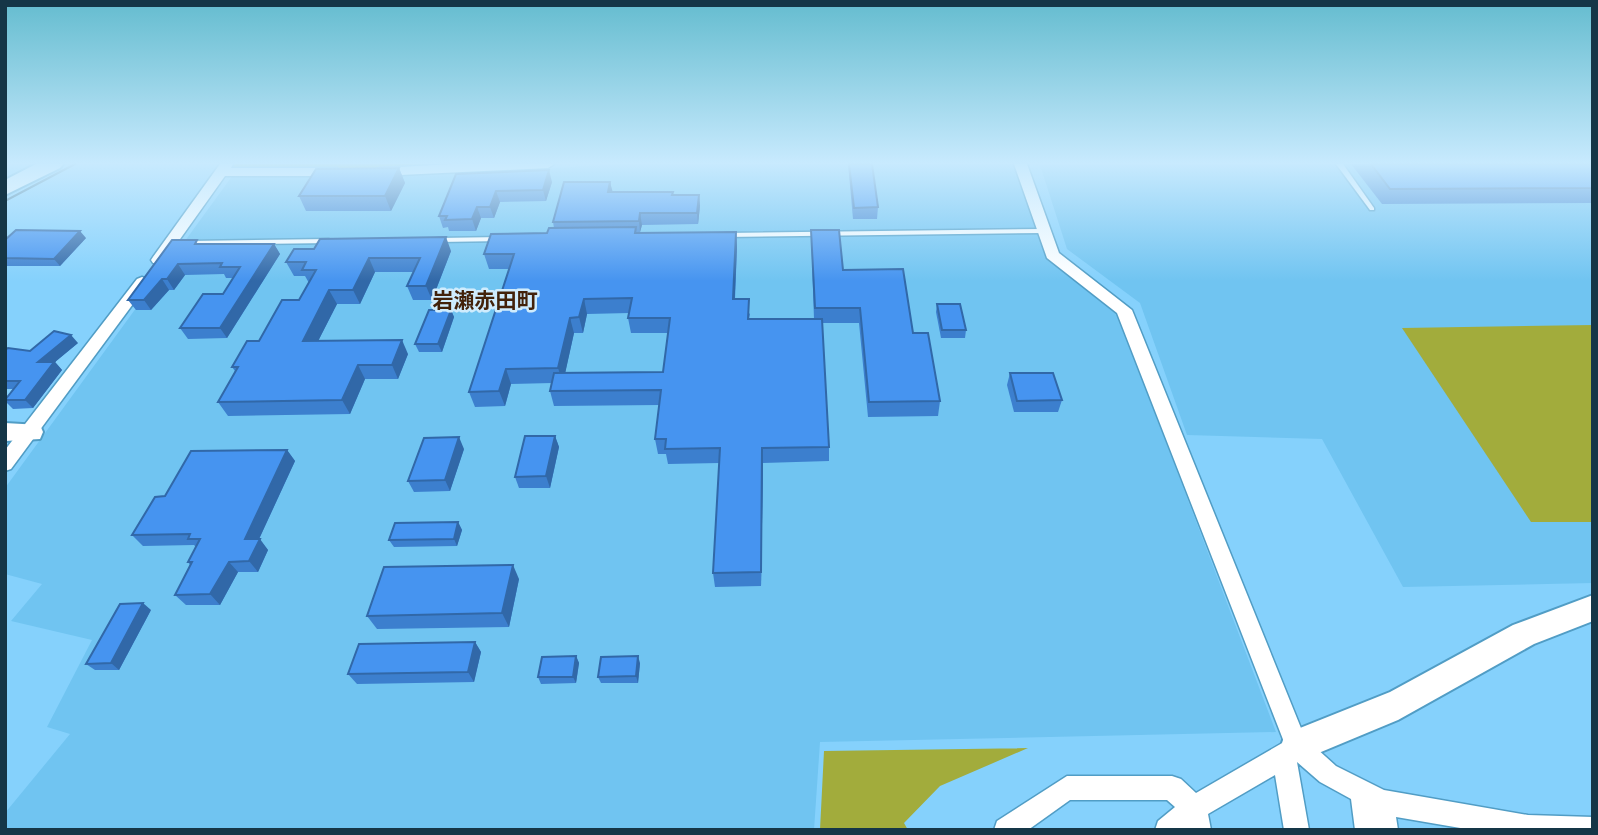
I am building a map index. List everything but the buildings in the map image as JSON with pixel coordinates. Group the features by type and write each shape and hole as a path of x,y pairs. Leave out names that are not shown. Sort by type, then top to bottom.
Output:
{"street":[{"path":"5,464 199,203"},
{"path":"1032,203 1052,255 1124,310 1291,751 1297,830"},
{"path":"5,432 31,432"},
{"path":"1167,830 1197,819 1291,751 1413,696 1498,645 1550,621 1593,608"},
{"path":"1291,751 1371,797 1525,828 1593,829"},
{"path":"1006,830 1067,788 1172,788 1197,819"},
{"path":"1368,830 1371,797"},
{"path":"1371,797 1386,830"}],"lane":[{"path":"1368,203 1372,209"},
{"path":"710,236 1041,231"},
{"path":"433,240 516,239"},
{"path":"170,244 336,241"}],"shaded area":[{"path":"213,203 1028,203 1045,255 1117,313 1276,732 820,742 814,830 5,830 5,813 70,734 47,727 92,640 11,621 42,584 5,574 5,488"},
{"path":"1052,203 1593,203 1593,583 1403,587 1322,439 1187,435 1140,303 1067,249"}],"green space":[{"path":"1593,325 1593,522 1531,522 1402,328"},
{"path":"1028,748 940,786 904,823 908,830 820,830 824,751"}],"district":[{"name":"岩瀬赤田町","path":"485,301"}]}
